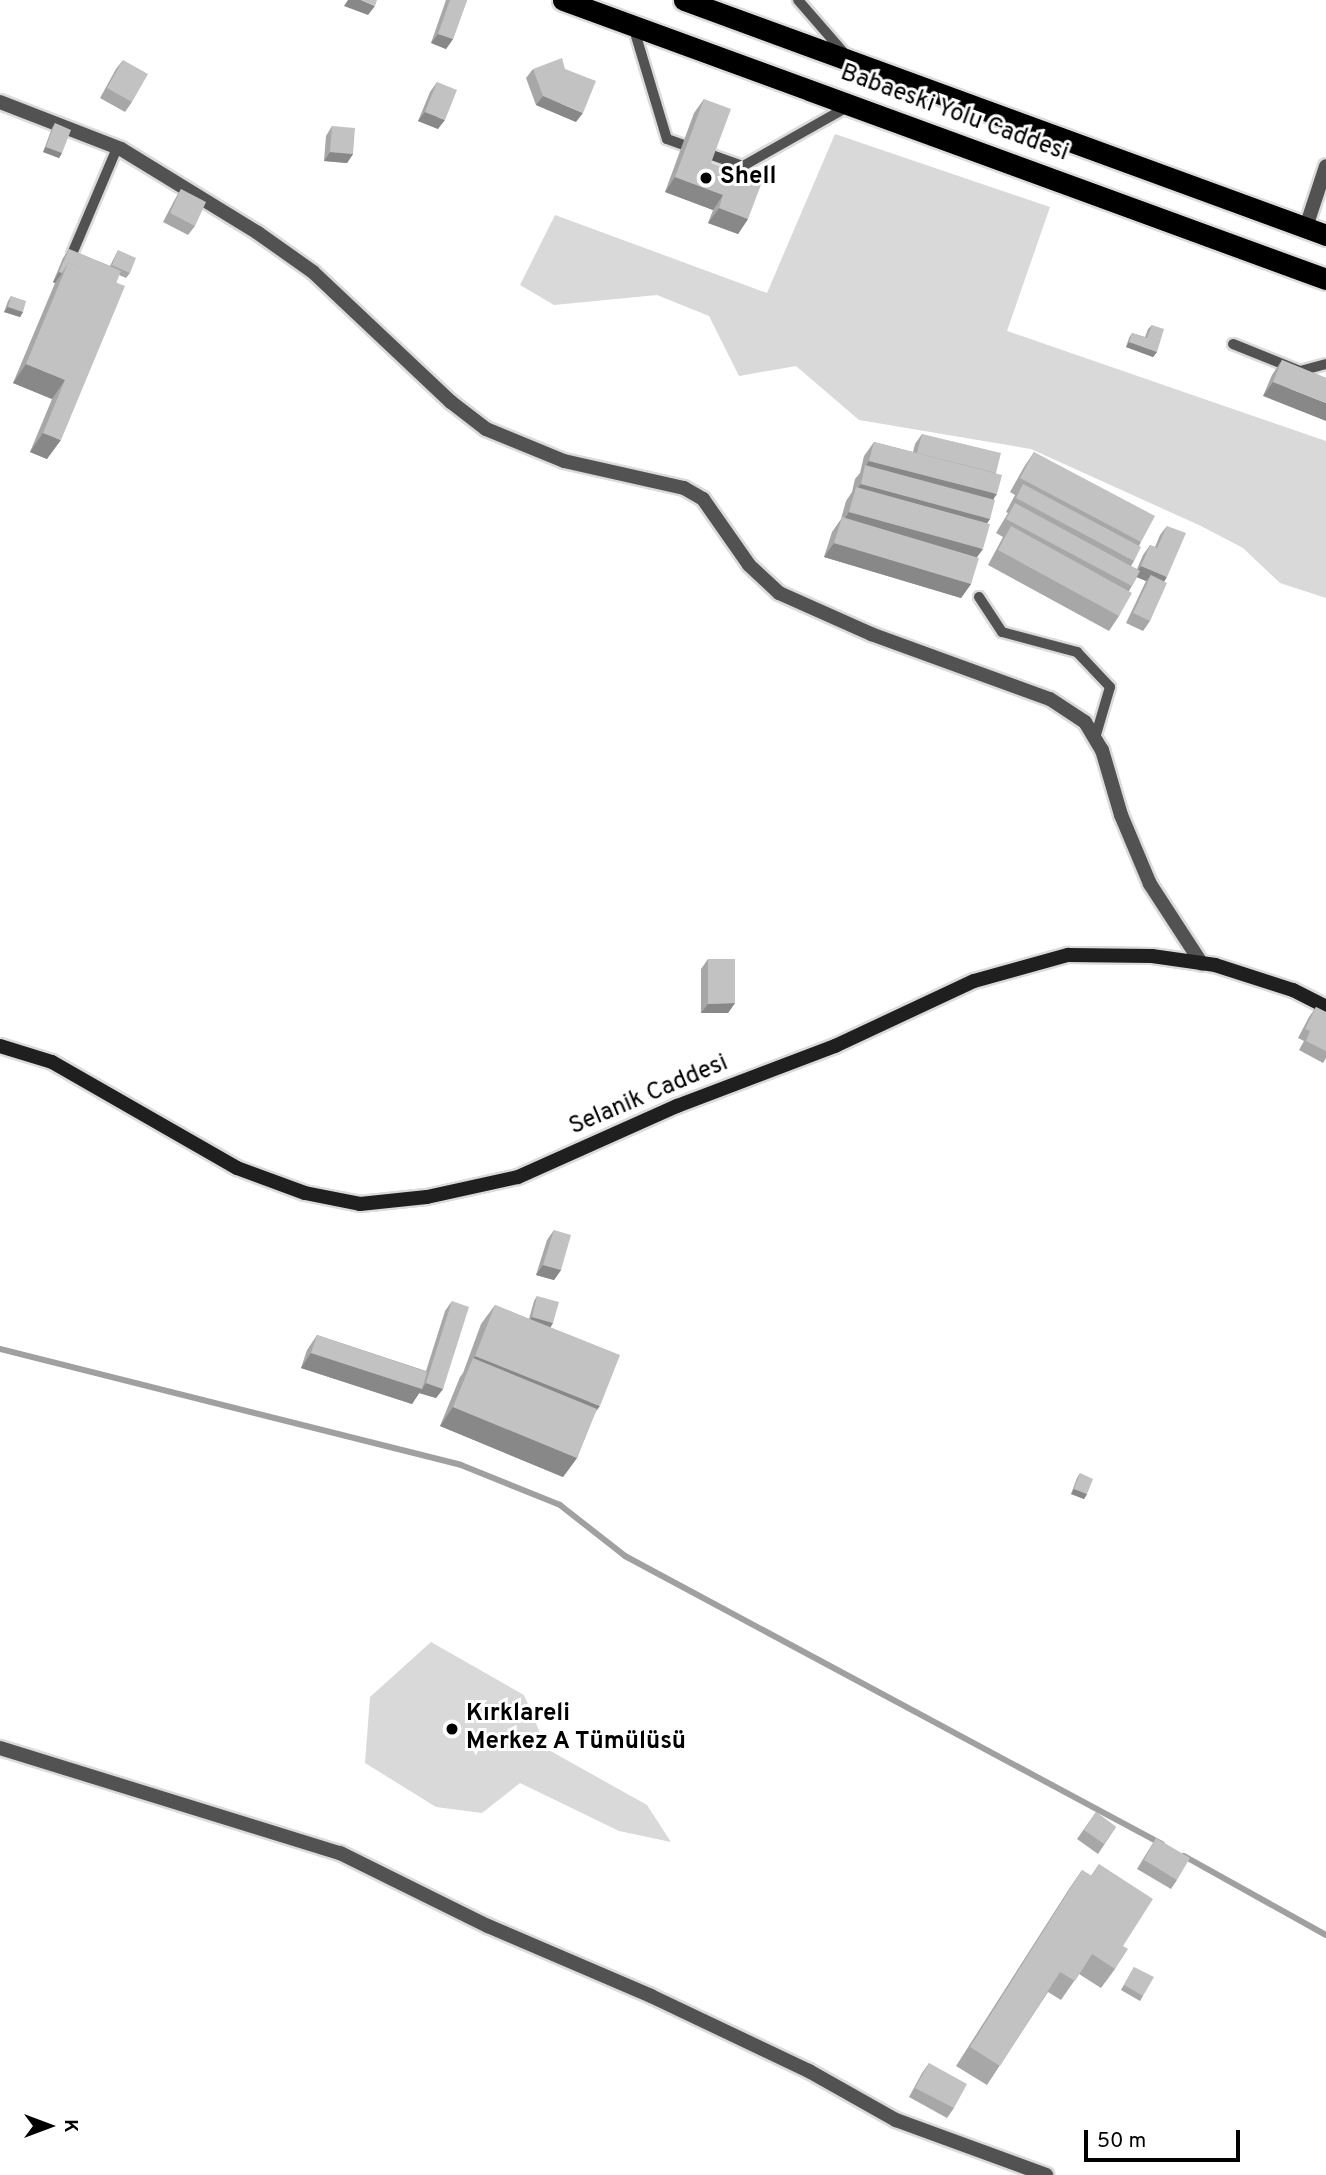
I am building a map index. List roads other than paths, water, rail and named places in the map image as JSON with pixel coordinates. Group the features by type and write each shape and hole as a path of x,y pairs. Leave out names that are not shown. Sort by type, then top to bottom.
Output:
{"highway":[{"name":"Babaeski Yolu Caddesi","path":"563,0 1326,279"},
{"name":"Babaeski Yolu Caddesi","path":"684,0 1326,235"}],"street":[{"path":"0,102 117,148 258,233 313,272 451,402 486,429 564,461 684,488 703,499 730,541 779,593 871,634 1050,699 1086,722 1095,738 1150,884 1202,964"},
{"path":"1306,228 1326,166"},
{"name":"Selanik Caddesi","path":"0,1046 52,1062 237,1168 304,1193 360,1203 427,1197 517,1177 677,1106 835,1046 974,981 1068,955 1152,956 1202,964 1293,990 1326,1007"},
{"path":"0,1748 340,1853 488,1926 651,1996 809,2071 896,2120 1046,2175"}],"lane":[{"path":"799,0 850,60"},
{"path":"633,25 667,139 743,166 851,105"},
{"path":"72,254 117,148"},
{"path":"1233,344 1300,371 1326,364"},
{"path":"979,597 1002,632 1076,652 1110,687 1095,738"}],"waterway":[{"path":"0,1349 461,1465 560,1505 625,1556 1162,1844"},
{"path":"1184,1856 1326,1935"}],"place":[{"name":"Shell","path":"706,178"},
{"name":"Kırklareli Merkez A Tümülüsü","path":"452,1729"}]}
